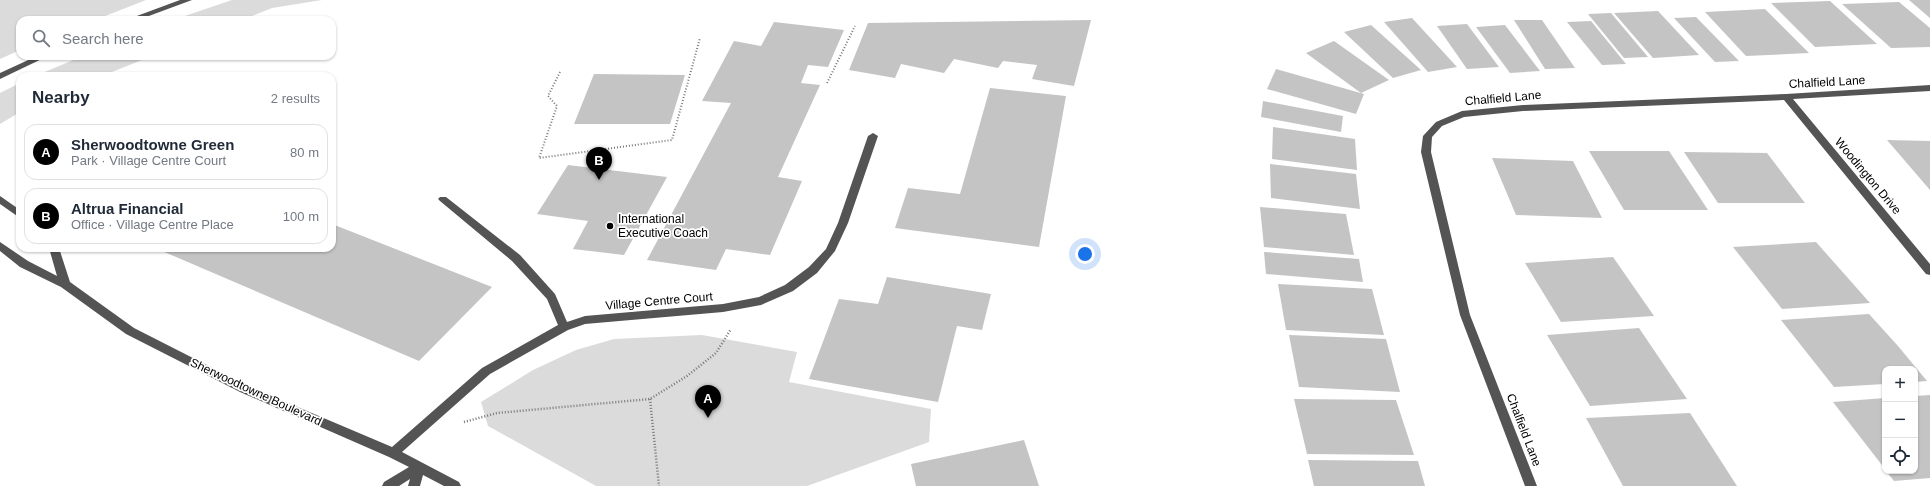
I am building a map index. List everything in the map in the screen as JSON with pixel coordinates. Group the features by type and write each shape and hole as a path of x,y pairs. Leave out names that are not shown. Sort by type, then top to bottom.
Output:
{"street":[{"path":"142,16 188,0"},
{"path":"0,76 35,60"},
{"name":"Chalfield Lane","path":"1531,486 1465,315 1426,152 1428,136 1439,124 1462,114 1523,108 1786,97 1930,88"},
{"name":"Woodington Drive","path":"1786,97 1930,271"},
{"name":"Village Centre Court","path":"393,453 486,372 564,327 585,320 624,315 723,308 761,301 789,288 813,270 830,251 843,223 873,136"},
{"path":"0,199 16,212"},
{"path":"443,199 516,258 551,297 564,327"},
{"name":"Sherwoodtowne Boulevard","path":"0,246 24,264 65,284 130,331 244,389 393,453 455,486"},
{"path":"55,252 65,284"},
{"path":"388,486 420,467"},
{"path":"414,486 420,467"}],"path":[{"path":"827,83 854,26"},
{"path":"560,72 548,96 557,106 539,158 672,140 700,38"},
{"path":"463,422 497,413 650,399 687,376 716,353 733,327"},
{"path":"650,399 659,486"}],"shaded area":[{"path":"0,0 146,0 105,16 16,16 16,52 0,59"},
{"path":"232,0 322,0 272,8 252,16 185,16"},
{"path":"73,60 142,60 112,72 45,72"},
{"path":"16,85 16,114 0,124 0,93"},
{"path":"702,335 797,352 789,382 931,409 929,442 807,486 596,486 488,426 481,402 533,370 576,350 614,339"}],"building":[{"path":"1909,0 1930,0 1930,18"},
{"path":"1830,1 1877,44 1815,47 1771,3"},
{"path":"1899,2 1930,28 1930,47 1891,48 1842,4"},
{"path":"1765,9 1809,53 1746,56 1705,12"},
{"path":"1658,11 1699,55 1653,58 1614,13"},
{"path":"1611,13 1648,57 1624,58 1588,14"},
{"path":"1696,17 1739,61 1715,62 1674,18"},
{"path":"1412,18 1457,67 1428,72 1384,22"},
{"path":"1091,20 1074,86 1032,79 1037,65 1003,61 998,68 954,59 944,73 901,64 895,78 849,70 868,23"},
{"path":"1514,20 1542,20 1575,68 1545,69"},
{"path":"1591,21 1626,64 1602,65 1567,22"},
{"path":"774,22 844,30 828,67 808,65 801,83 820,85 778,177 802,181 770,255 726,249 716,270 647,260 731,103 702,101 734,41 761,46"},
{"path":"1467,24 1499,67 1467,69 1437,26"},
{"path":"1371,25 1421,70 1393,78 1344,32"},
{"path":"1505,25 1540,71 1510,73 1476,27"},
{"path":"1334,41 1389,80 1361,93 1306,53"},
{"path":"1276,69 1364,94 1356,114 1267,89"},
{"path":"594,74 685,75 670,124 574,124"},
{"path":"990,88 1066,96 1039,247 895,228 908,188 960,194"},
{"path":"1263,101 1343,116 1341,132 1261,117"},
{"path":"1273,127 1355,139 1357,170 1272,159"},
{"path":"1887,140 1930,141 1930,190"},
{"path":"1589,151 1669,151 1708,210 1624,210"},
{"path":"1684,152 1767,153 1805,203 1718,203"},
{"path":"1492,158 1573,161 1602,218 1516,215"},
{"path":"1270,164 1356,174 1360,209 1271,198"},
{"path":"568,165 667,177 624,255 573,249 588,221 537,214"},
{"path":"1260,207 1346,214 1354,255 1264,247"},
{"path":"336,226 492,287 419,361 164,252 336,252"},
{"path":"1816,242 1870,303 1782,309 1733,247"},
{"path":"1264,252 1359,259 1363,282 1266,274"},
{"path":"1613,257 1654,316 1561,322 1525,263"},
{"path":"887,277 991,294 982,330 957,326 938,402 809,379 839,299 878,304"},
{"path":"1278,284 1372,289 1384,335 1286,330"},
{"path":"1869,314 1915,366 1882,366 1882,384 1834,387 1781,320"},
{"path":"1639,328 1687,399 1590,406 1547,335"},
{"path":"1289,335 1386,339 1400,392 1299,387"},
{"path":"1918,370 1927,381 1918,382"},
{"path":"1930,395 1930,478 1894,481 1888,474 1918,474 1918,396"},
{"path":"1882,398 1882,465 1833,402"},
{"path":"1294,399 1396,400 1414,455 1307,454"},
{"path":"1690,413 1737,486 1623,486 1586,418"},
{"path":"1024,440 1039,486 916,486 911,464"},
{"path":"1308,460 1418,461 1425,486 1314,486"}],"place":[{"name":"Altrua Financial","path":"599,180"},
{"name":"International Executive Coach","path":"610,226"},
{"name":"Sherwoodtowne Green","path":"708,418"}]}
